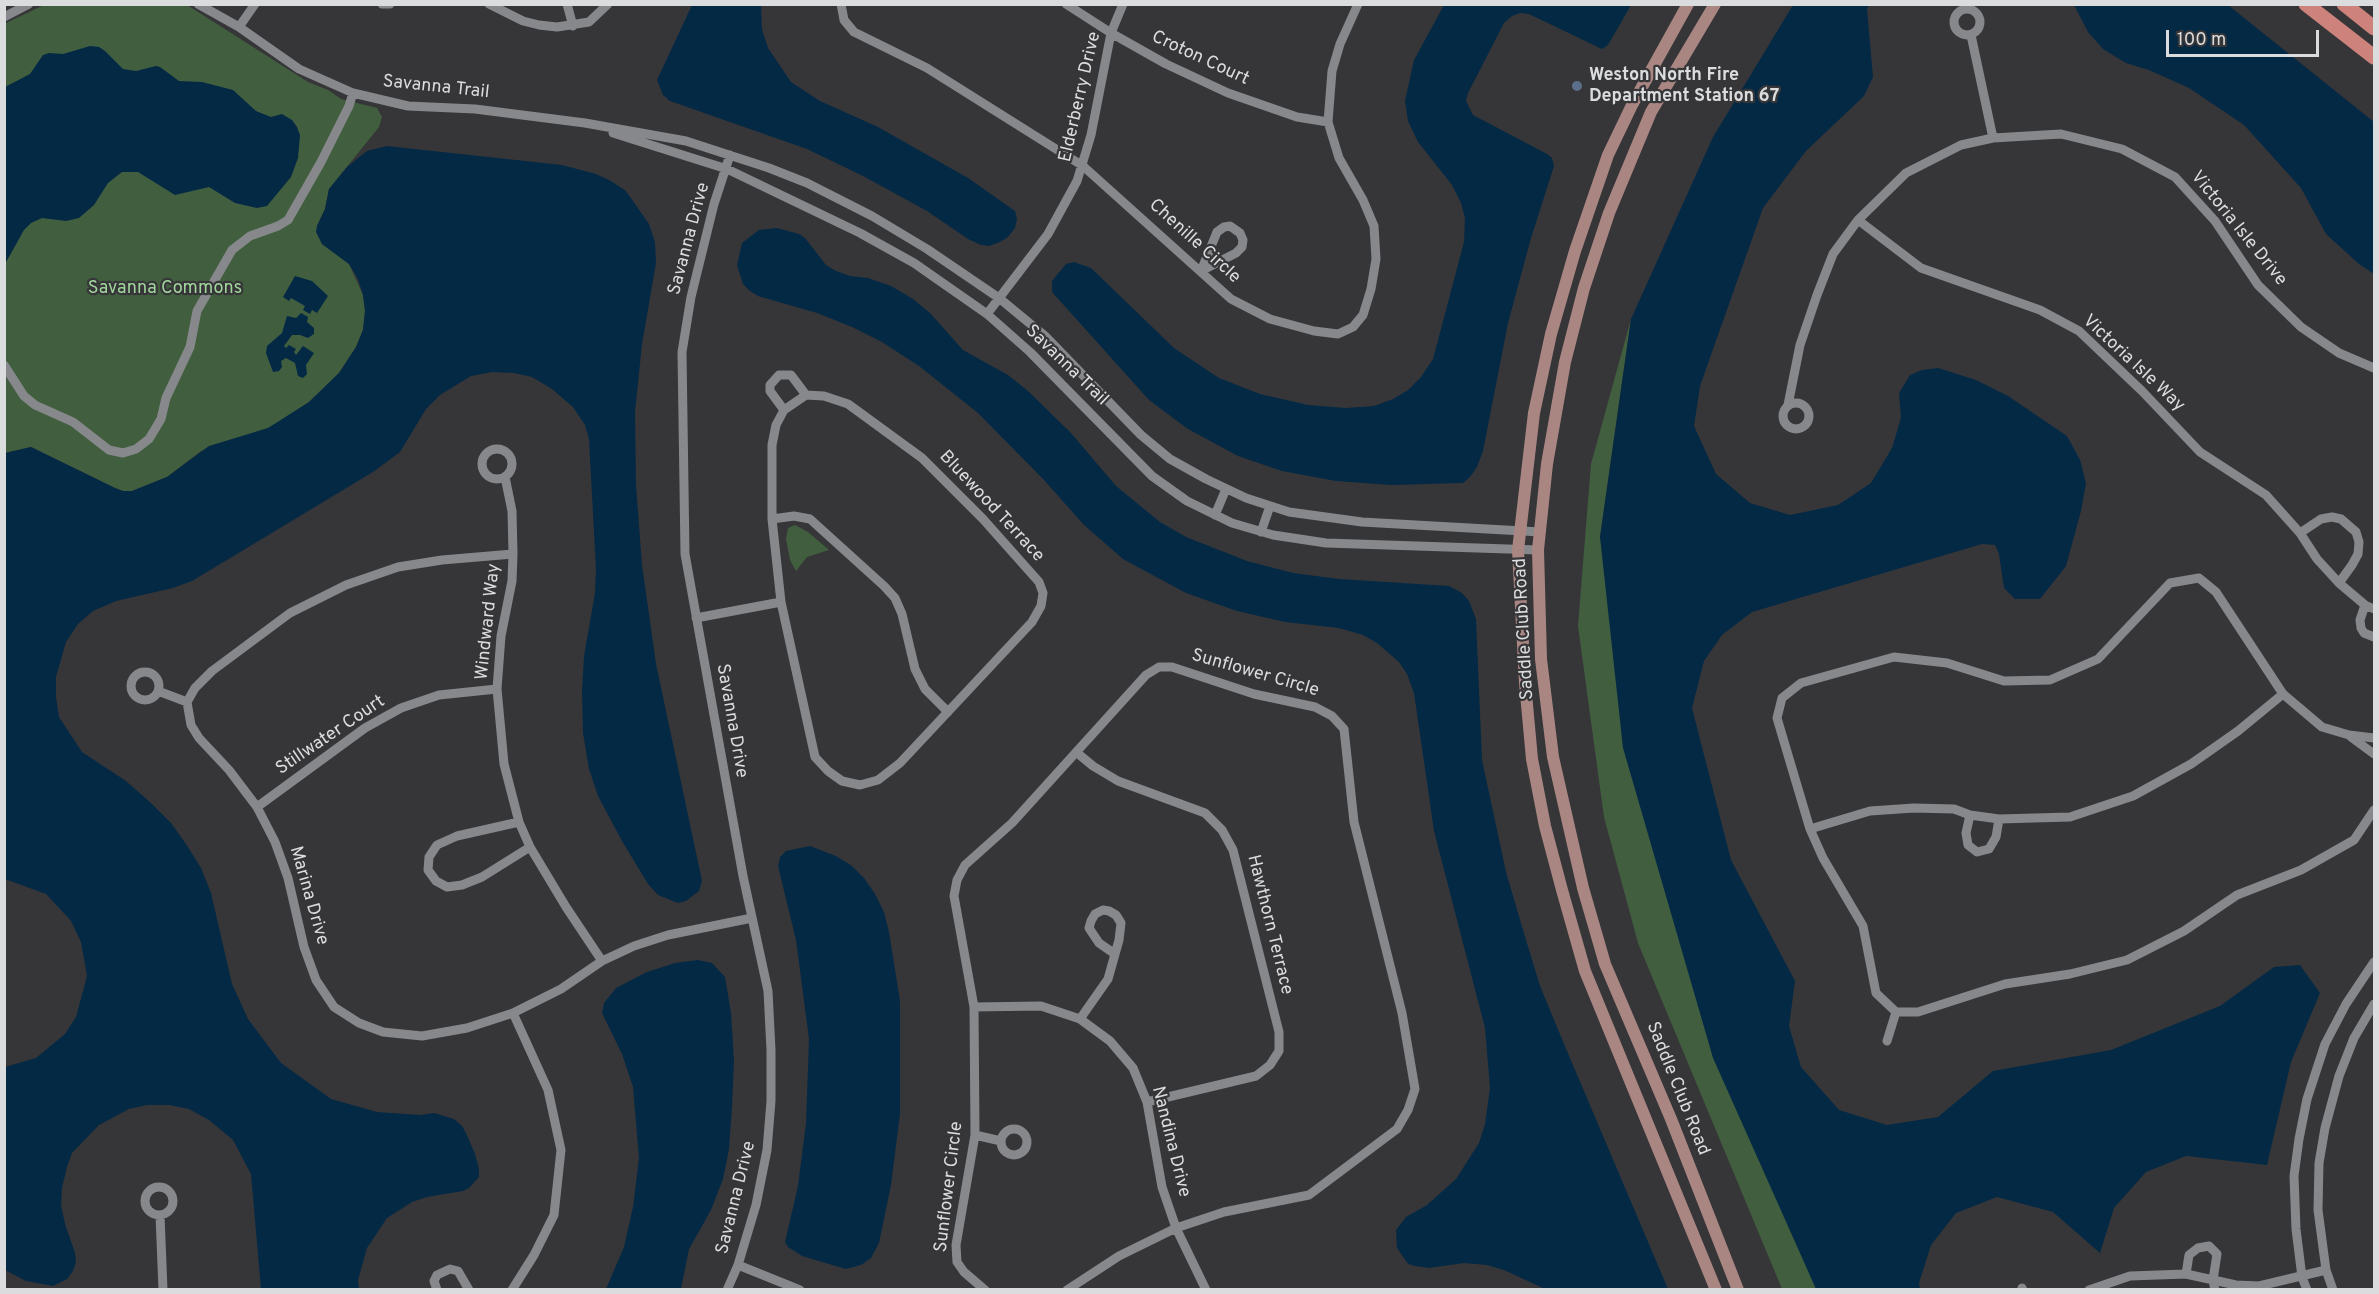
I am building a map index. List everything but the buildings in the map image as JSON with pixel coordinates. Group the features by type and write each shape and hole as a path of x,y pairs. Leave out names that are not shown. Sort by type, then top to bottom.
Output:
{"main road":[{"path":"2306,4 2374,57"},
{"path":"2344,4 2374,28"}],"street":[{"path":"4,17 29,4"},
{"name":"Savanna Trail","path":"198,4 239,27 299,69 353,93 408,106 475,109 585,123 686,141 807,183 872,216 927,249 999,298 1045,336 1148,441 1170,459 1226,489 1289,512 1362,522 1540,532"},
{"path":"239,27 255,4"},
{"path":"382,4 390,4"},
{"path":"489,4 523,21 539,25 573,26 589,22 608,4"},
{"path":"567,4 573,26"},
{"name":"Chenille Circle","path":"842,4 844,20 854,32 927,68 1083,166 1231,299 1270,319 1314,332 1338,334 1353,327 1363,315 1371,289 1376,260 1374,226 1363,200 1339,158 1328,122 1332,71 1356,5"},
{"name":"Croton Court","path":"1066,4 1166,64 1228,93 1297,117 1328,122"},
{"name":"Elderberry Drive","path":"987,314 1048,234 1083,166 1111,33 1122,4"},
{"name":"Saddle Club Road","path":"1688,4 1632,105 1608,155 1575,251 1551,334 1534,413 1518,550 1525,682 1532,759 1545,826 1562,890 1585,971 1716,1290"},
{"name":"Saddle Club Road","path":"1715,4 1651,112 1609,213 1584,288 1561,384 1547,464 1538,550 1540,659 1552,746 1583,888 1605,964 1671,1119 1738,1290"},
{"path":"1971,35 1994,138"},
{"path":"4,365 24,396 35,405 73,422 110,450 123,453 136,449 149,439 161,419 166,398 190,347 196,311 232,250 250,236 278,226 288,219 321,162 349,106 353,93"},
{"name":"Savanna Trail","path":"585,123 727,169 860,233 914,263 987,314 1078,399 1152,476 1187,501 1232,523 1262,532 1326,543 1538,550"},
{"name":"Victoria Isle Drive","path":"1788,405 1800,345 1816,295 1833,254 1858,220 1906,173 1961,145 1994,138 2061,134 2122,149 2175,177 2215,221 2258,285 2301,327 2339,353 2374,368"},
{"name":"Savanna Drive","path":"727,1290 738,1265 756,1205 767,1150 771,1101 771,1050 768,991 752,918 685,554 682,352 691,297 714,204 730,155"},
{"name":"Victoria Isle Way","path":"1858,220 1921,268 2040,310 2079,331 2142,391 2200,452 2266,495 2300,533 2317,559 2339,583 2365,605 2374,609"},
{"path":"1230,226 1240,233 1243,243 1240,249 1201,271 1219,230 1230,226"},
{"path":"779,375 791,375 807,395 784,410 770,391 771,385 779,375"},
{"name":"Bluewood Terrace","path":"784,410 776,425 772,445 772,519 781,602 815,757 828,771 842,781 860,785 878,780 900,763 1032,622 1041,606 1043,593 1039,582 983,519 922,458 848,404 824,396 807,395"},
{"name":"Windward Way","path":"505,477 512,511 513,554 512,581 501,636 497,689 504,764 519,822 530,847 602,961"},
{"path":"1215,515 1226,489"},
{"path":"1262,532 1270,506"},
{"path":"772,519 794,516 810,519 895,598 902,614 915,669 925,689 948,712"},
{"path":"2300,533 2321,519 2332,517 2341,519 2356,532 2359,542 2358,554 2339,583"},
{"path":"158,691 187,702 195,688 221,664 290,613 346,585 398,567 442,560 513,554"},
{"path":"2374,738 2349,735 2322,727 2283,694 2216,592 2199,578 2170,583 2098,659 2050,680 2004,681 1947,663 1894,657 1801,683 1782,698 1777,718 1810,828 1823,858 1863,926 1876,993 1896,1012 1918,1012 2005,984 2070,974 2127,960 2184,931 2237,896 2301,870 2354,840 2374,810"},
{"path":"696,618 781,602"},
{"path":"2365,605 2360,620 2361,628 2364,633 2374,637"},
{"name":"Sunflower Circle","path":"985,1290 964,1272 957,1262 956,1245 975,1135 974,1007 954,896 957,880 965,865 1012,823 1146,675 1159,667 1172,667 1254,694 1315,707 1332,716 1344,729 1354,822 1401,1013 1415,1089 1408,1110 1397,1129 1309,1195 1224,1212 1176,1228 1119,1256 1067,1290"},
{"name":"Stillwater Court","path":"257,807 366,728 401,708 439,696 497,689"},
{"path":"1810,828 1870,811 1914,808 1954,809 1970,816 1999,819 2070,817 2133,796 2191,764 2283,694"},
{"name":"Marina Drive","path":"187,702 191,725 199,738 230,770 257,807 275,842 288,878 304,947 316,980 334,1007 359,1023 383,1032 422,1036 467,1028 513,1013 561,989 602,961 634,946 668,935 752,918"},
{"path":"2349,735 2374,754"},
{"name":"Hawthorn Terrace","path":"1076,752 1093,766 1118,781 1205,813 1222,830 1233,850 1279,1032 1279,1051 1270,1065 1256,1076 1147,1102"},
{"path":"1970,816 1966,833 1968,845 1977,852 1989,849 1996,837 1999,819"},
{"path":"519,822 457,836 437,845 429,857 428,870 436,881 447,886 462,885 482,877 530,847"},
{"path":"1080,1019 1108,979 1115,954 1121,922 1116,915 1103,910 1095,914 1089,928 1099,943 1115,954"},
{"path":"2307,1290 2302,1277 2296,1229 2294,1176 2307,1100 2325,1044 2346,1004 2374,962"},
{"path":"2333,1290 2326,1270 2318,1210 2319,1163 2325,1128 2347,1057 2354,1038 2374,1004"},
{"name":"Nandina Drive","path":"974,1007 1041,1006 1080,1019 1110,1041 1133,1068 1147,1102 1162,1187 1176,1228 1206,1290"},
{"path":"1887,1041 1896,1012"},
{"path":"512,1290 534,1255 554,1215 561,1150 549,1090 513,1013"},
{"path":"975,1135 1001,1141"},
{"path":"160,1215 164,1290"},
{"path":"2186,1274 2189,1255 2198,1248 2209,1246 2217,1254 2214,1285"},
{"path":"738,1265 800,1290"},
{"path":"437,1290 434,1281 437,1275 450,1269 458,1271 469,1290"},
{"path":"2089,1290 2130,1276 2186,1274 2214,1285 2259,1286 2326,1270"}],"green space":[{"name":"Savanna Commons","path":"44,5 187,5 308,82 328,90 341,99 377,108 382,117 379,127 329,189 325,209 317,226 322,244 349,264 363,295 365,311 363,330 356,347 339,373 309,402 288,417 268,428 201,451 167,477 132,491 115,488 31,447 5,453 4,24"},
{"path":"1631,319 1600,537 1816,1289 1782,1289 1638,943 1604,817 1578,626 1591,464"},
{"path":"795,525 808,532 829,550 807,557 796,571 790,560 786,539 788,528"}],"water":[{"path":"692,5 761,5 762,29 768,48 791,82 820,101 878,127 968,178 1015,211 1017,219 1015,228 1008,237 1000,242 989,246 981,245 968,239 927,211 807,149 670,101 663,95 657,80"},
{"path":"1444,5 1631,5 1608,45 1602,49 1529,14 1520,13 1512,16 1504,23 1468,93 1466,101 1473,115 1547,154 1552,158 1554,166 1531,238 1508,323 1483,451 1477,467 1463,483 1391,485 1336,481 1282,471 1238,456 1188,429 1149,400 1052,292 1052,281 1066,264 1074,262 1091,268 1174,348 1219,378 1260,394 1308,405 1346,408 1374,406 1408,390 1421,377 1433,359 1464,242 1465,218 1461,203 1452,185 1418,142 1408,121 1405,101 1414,60"},
{"path":"1793,5 1869,5 1867,9 1873,77 1864,96 1806,151 1763,208 1700,386 1694,426 1716,474 1750,503 1790,515 1838,505 1871,483 1892,448 1901,418 1899,393 1910,375 1922,370 1938,368 1976,380 2008,396 2067,436 2080,460 2086,483 2066,566 2040,599 2015,599 2004,588 1999,554 1995,545 1982,544 1752,612 1722,635 1704,661 1692,708 1731,860 1795,981 1789,1026 1801,1067 1839,1110 1887,1125 1938,1117 1993,1071 2111,1050 2220,1006 2274,967 2300,965 2320,993 2291,1062 2267,1165 2186,1156 2146,1172 2114,1208 2100,1253 2053,1212 1997,1197 1956,1213 1931,1245 1919,1283 1920,1289 1816,1289 1713,1058 1623,748 1600,537 1631,319 1713,137"},
{"path":"2074,5 2228,5 2374,122 2374,274 2359,264 2326,234 2301,188 2244,125 2189,88 2149,70 2126,63 2103,49 2088,32"},
{"path":"90,46 99,47 105,51 123,69 136,71 160,67 179,81 202,82 233,90 256,111 271,117 282,114 292,120 300,135 298,158 291,177 267,206 257,208 235,203 209,187 175,195 138,172 122,172 108,183 94,205 79,218 66,221 42,218 31,223 24,230 5,264 5,87 30,74 43,55 63,54"},
{"path":"387,146 562,165 596,174 626,191 649,224 655,242 656,263 642,344 635,412 636,485 642,565 656,664 702,881 699,891 686,901 678,903 658,895 648,884 598,796 589,769 583,733 582,691 584,656 595,593 596,570 589,439 585,425 573,407 552,389 532,377 492,372 471,376 440,395 426,409 400,452 373,472 192,581 173,588 116,601 93,611 78,624 66,642 56,677 56,697 59,717 82,752 126,781 151,803 171,823 201,868 211,893 232,984 248,1019 281,1063 331,1099 377,1112 420,1115 434,1113 454,1119 466,1133 475,1154 479,1177 463,1191 412,1202 387,1218 367,1248 358,1280 359,1289 261,1289 251,1174 233,1140 209,1120 189,1109 169,1105 147,1105 129,1109 99,1125 72,1153 67,1167 61,1205 75,1253 76,1262 73,1271 67,1279 53,1286 26,1281 5,1270 5,1067 36,1058 65,1034 76,1017 87,976 81,942 71,921 46,894 5,879 5,453 31,447 115,488 132,491 167,477 209,446 268,428 309,402 339,373 356,347 363,330 365,311 358,279 349,264 322,244 316,232 317,226 325,209 329,189 347,167 367,151"},
{"path":"777,228 805,238 826,265 836,271 891,286 913,299 930,313 963,350 1008,375 1028,391 1071,433 1116,486 1160,522 1186,537 1247,561 1293,573 1339,579 1449,586 1462,593 1469,601 1476,619 1482,760 1506,872 1540,986 1668,1289 1545,1289 1504,1270 1487,1265 1464,1263 1429,1268 1415,1266 1408,1264 1397,1248 1396,1230 1406,1217 1427,1205 1456,1179 1479,1143 1485,1124 1490,1088 1485,1028 1434,831 1414,693 1407,674 1399,662 1377,643 1363,635 1339,628 1285,622 1237,611 1186,593 1123,559 1084,525 1044,480 978,413 919,366 882,342 852,327 817,313 758,296 750,291 743,284 737,265 742,243 759,230"},
{"path":"295,276 312,281 328,296 317,313 312,310 310,314 303,310 305,306 291,298 289,301 283,297"},
{"path":"301,313 308,317 307,322 314,328 314,334 308,338 292,335 284,346 286,348 289,345 296,349 294,352 296,355 303,346 314,353 306,365 307,374 303,378 298,376 295,363 286,358 281,361 282,367 279,371 273,372 266,353 267,346 282,333 287,316 296,318"},
{"path":"810,846 836,856 852,866 875,894 884,912 889,932 900,1001 900,1114 891,1185 879,1243 871,1258 861,1265 846,1269 802,1256 788,1247 785,1242 798,1186 806,1123 809,1039 796,940 778,866 780,857 786,851"},
{"path":"698,960 712,963 725,977 731,1013 734,1061 732,1107 729,1149 723,1179 711,1210 689,1249 681,1289 606,1289 624,1247 633,1207 639,1158 633,1087 622,1054 602,1013 604,1003 616,988 647,972 675,963"}],"place":[{"name":"Weston North Fire Department Station 67","path":"1577,86"}]}
